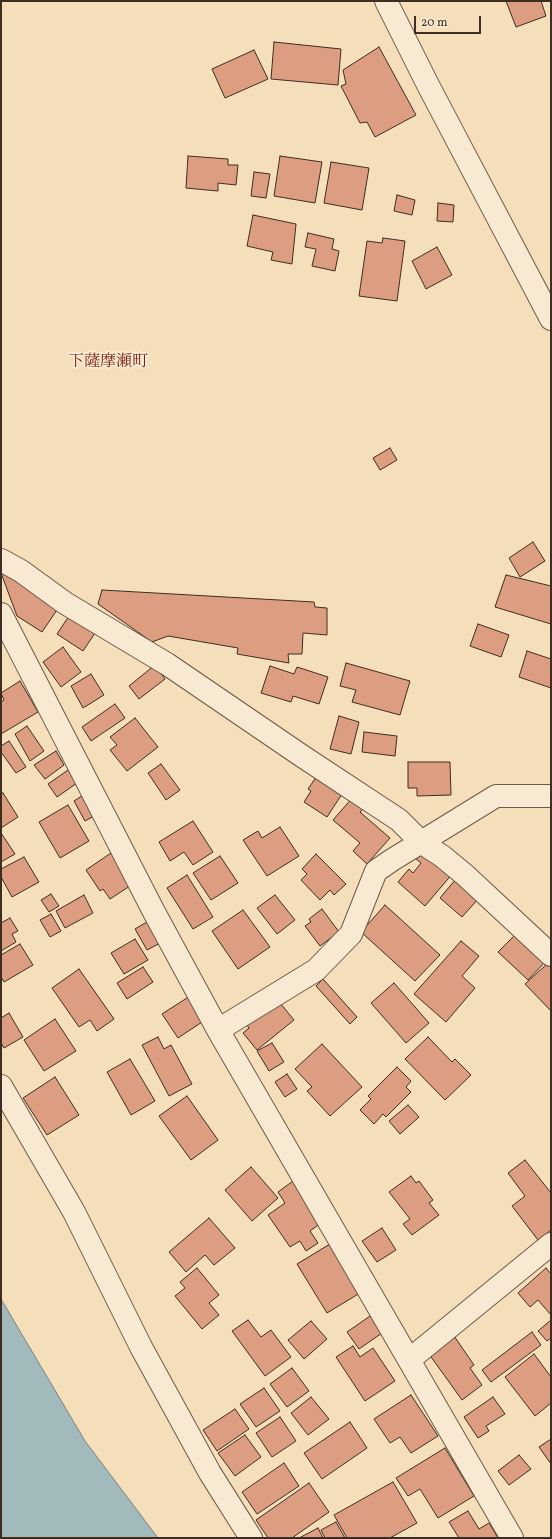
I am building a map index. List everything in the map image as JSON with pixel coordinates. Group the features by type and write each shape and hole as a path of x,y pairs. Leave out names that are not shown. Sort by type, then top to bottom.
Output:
{"street":[{"path":"386,1 428,85 551,320"},
{"path":"1,560 21,571 66,603 167,664 399,820 422,843 442,856 464,875 551,955"},
{"path":"1,614 150,905 218,1030 512,1538"},
{"path":"218,1030 316,970 351,934 376,871 496,796 551,796"},
{"path":"1,1086 74,1212 141,1347 210,1473 251,1538"},
{"path":"409,1360 551,1244"}],"water":[{"path":"1,1299 85,1441 158,1538 1,1538"}],"building":[{"path":"506,1 541,1 546,16 516,27"},
{"path":"274,42 341,49 338,85 271,79"},
{"path":"379,47 416,115 375,137 367,122 360,123 341,86 346,84 343,70"},
{"path":"254,50 268,79 225,98 212,69"},
{"path":"188,156 228,159 228,165 238,165 236,185 218,183 218,191 186,188"},
{"path":"280,156 322,162 315,203 274,196"},
{"path":"331,162 369,168 362,210 324,203"},
{"path":"254,172 270,174 266,198 251,196"},
{"path":"397,195 415,200 412,215 394,211"},
{"path":"438,203 454,205 453,222 437,221"},
{"path":"253,215 296,224 292,264 271,260 273,252 247,246"},
{"path":"308,233 334,239 332,249 339,251 335,271 312,266 316,249 305,247"},
{"path":"383,238 405,241 397,301 359,296 367,241 382,243"},
{"path":"437,247 452,275 426,289 412,261"},
{"path":"390,448 397,460 380,470 373,458"},
{"path":"533,542 545,561 520,577 509,558"},
{"path":"1,565 61,604 42,632 17,616 1,573"},
{"path":"506,575 551,586 551,624 495,607"},
{"path":"102,590 314,602 315,607 327,608 327,635 303,633 302,654 288,654 289,663 237,654 238,648 168,636 152,642 98,604"},
{"path":"69,616 95,633 83,651 57,634"},
{"path":"478,624 509,635 501,657 470,646"},
{"path":"63,647 81,672 61,687 43,662"},
{"path":"527,651 551,659 551,688 519,677"},
{"path":"346,663 410,681 400,715 352,702 356,690 340,686"},
{"path":"155,665 165,679 139,699 129,686"},
{"path":"270,666 294,674 297,667 328,677 319,704 293,696 291,702 261,693"},
{"path":"91,674 104,695 83,708 71,686"},
{"path":"20,681 38,712 1,734 1,702 4,700 1,693"},
{"path":"115,704 125,718 91,741 82,727"},
{"path":"339,716 359,722 351,754 330,749"},
{"path":"135,718 158,747 127,771 110,750 117,745 110,737"},
{"path":"27,726 44,751 30,761 15,734"},
{"path":"364,732 397,736 395,756 362,752"},
{"path":"9,741 26,767 16,773 1,752 1,746"},
{"path":"56,751 64,765 45,779 34,765"},
{"path":"408,762 450,762 451,795 417,796 417,788 408,788"},
{"path":"161,764 180,790 166,800 148,773"},
{"path":"68,770 77,783 57,797 48,784"},
{"path":"319,773 342,794 327,817 304,802 311,791 308,789"},
{"path":"3,793 18,817 1,828 1,794"},
{"path":"85,794 96,815 85,821 74,801"},
{"path":"354,796 366,806 360,812 390,838 367,864 353,851 360,843 333,820"},
{"path":"68,805 89,841 60,858 39,822"},
{"path":"193,821 213,852 193,865 184,852 170,861 159,842"},
{"path":"280,827 299,856 267,876 243,840 258,831 262,838"},
{"path":"1,833 15,854 1,862"},
{"path":"423,848 453,873 425,906 398,882 409,869 413,873 421,863 415,858"},
{"path":"111,853 133,884 110,899 103,889 100,891 86,870"},
{"path":"316,854 346,884 334,895 330,890 320,900 301,880 307,874 302,869"},
{"path":"220,856 238,883 211,900 193,873"},
{"path":"24,857 39,882 12,897 1,877 1,869"},
{"path":"187,875 213,917 193,929 167,888"},
{"path":"456,879 479,898 462,917 440,898"},
{"path":"51,894 59,906 49,912 41,900"},
{"path":"84,895 93,913 65,928 56,911"},
{"path":"275,895 295,920 277,934 257,908"},
{"path":"385,905 440,955 415,981 361,932"},
{"path":"322,909 339,932 320,946 305,926 311,922 309,919"},
{"path":"243,910 270,947 238,969 212,931"},
{"path":"51,914 61,931 50,937 40,920"},
{"path":"10,918 18,931 12,934 16,942 1,951 1,923"},
{"path":"152,919 164,941 147,950 135,929"},
{"path":"517,933 546,961 528,980 498,952"},
{"path":"135,939 148,960 124,974 111,953"},
{"path":"461,941 479,956 462,976 475,988 446,1022 414,994"},
{"path":"20,944 33,965 4,982 1,977 1,955"},
{"path":"547,964 551,968 551,1011 525,984"},
{"path":"143,967 153,982 127,999 117,983"},
{"path":"79,969 114,1019 97,1031 90,1020 79,1027 52,988"},
{"path":"323,979 357,1017 350,1024 316,986"},
{"path":"394,983 429,1023 406,1043 371,1003"},
{"path":"190,996 205,1020 178,1038 162,1014"},
{"path":"280,1003 294,1020 257,1050 243,1033 249,1028 246,1024"},
{"path":"9,1013 23,1037 4,1048 1,1043 1,1018"},
{"path":"55,1019 76,1051 44,1071 24,1040"},
{"path":"158,1037 164,1049 171,1045 192,1084 169,1096 142,1045"},
{"path":"428,1037 452,1062 455,1059 471,1075 445,1100 405,1059"},
{"path":"272,1043 284,1062 269,1071 257,1051"},
{"path":"322,1044 362,1087 330,1116 307,1091 312,1087 295,1069"},
{"path":"130,1059 155,1101 131,1115 107,1072"},
{"path":"397,1067 411,1081 406,1087 411,1092 386,1117 383,1114 374,1124 360,1110 371,1099 368,1096"},
{"path":"287,1074 297,1089 285,1097 275,1082"},
{"path":"55,1077 79,1115 47,1135 23,1098"},
{"path":"187,1096 218,1140 191,1160 159,1116"},
{"path":"408,1105 419,1117 400,1134 389,1121"},
{"path":"525,1160 551,1193 551,1230 538,1240 512,1206 525,1196 508,1173"},
{"path":"251,1167 278,1198 252,1221 225,1190"},
{"path":"411,1176 416,1183 419,1181 433,1200 429,1203 439,1215 412,1235 403,1224 410,1219 389,1192"},
{"path":"293,1181 321,1223 310,1231 318,1243 306,1251 300,1241 290,1247 268,1215 285,1203 278,1192"},
{"path":"209,1218 235,1248 214,1265 205,1255 186,1272 169,1252"},
{"path":"382,1228 396,1250 377,1262 362,1241"},
{"path":"330,1244 360,1293 327,1313 297,1264"},
{"path":"197,1268 219,1295 209,1303 219,1315 202,1329 175,1296 185,1288 180,1282"},
{"path":"546,1268 551,1274 551,1315 538,1300 530,1307 518,1293"},
{"path":"373,1314 385,1331 359,1349 347,1332"},
{"path":"248,1320 261,1337 271,1330 291,1357 265,1376 232,1331"},
{"path":"551,1320 551,1338 547,1341 538,1331"},
{"path":"311,1321 327,1339 304,1359 288,1340"},
{"path":"532,1332 541,1345 491,1382 482,1370"},
{"path":"454,1336 474,1365 470,1368 482,1385 462,1400 429,1354"},
{"path":"353,1346 360,1357 373,1348 395,1381 365,1401 336,1357"},
{"path":"534,1354 551,1377 551,1403 535,1416 505,1377"},
{"path":"292,1368 309,1391 287,1407 270,1384"},
{"path":"264,1388 280,1411 256,1427 240,1404"},
{"path":"411,1395 438,1436 411,1453 400,1437 390,1443 374,1419"},
{"path":"311,1397 329,1419 308,1435 291,1413"},
{"path":"493,1397 505,1414 486,1426 489,1431 478,1438 464,1417"},
{"path":"235,1409 249,1429 217,1451 203,1430"},
{"path":"280,1417 296,1441 272,1457 256,1433"},
{"path":"350,1422 367,1448 322,1479 304,1453"},
{"path":"245,1435 261,1457 235,1476 218,1453"},
{"path":"551,1439 551,1464 539,1447"},
{"path":"445,1448 474,1496 438,1518 420,1489 408,1496 396,1478"},
{"path":"519,1455 531,1469 509,1485 498,1471"},
{"path":"284,1463 299,1486 257,1514 242,1492"},
{"path":"393,1482 417,1523 390,1538 347,1538 334,1515"},
{"path":"309,1483 329,1512 292,1538 268,1538 256,1520"},
{"path":"468,1511 479,1529 489,1523 498,1538 459,1538 449,1522"},
{"path":"336,1522 345,1538 325,1538 321,1530"},
{"path":"318,1528 323,1538 299,1538"}],"district":[{"name":"下薩摩瀬町","path":"108,363"}]}
